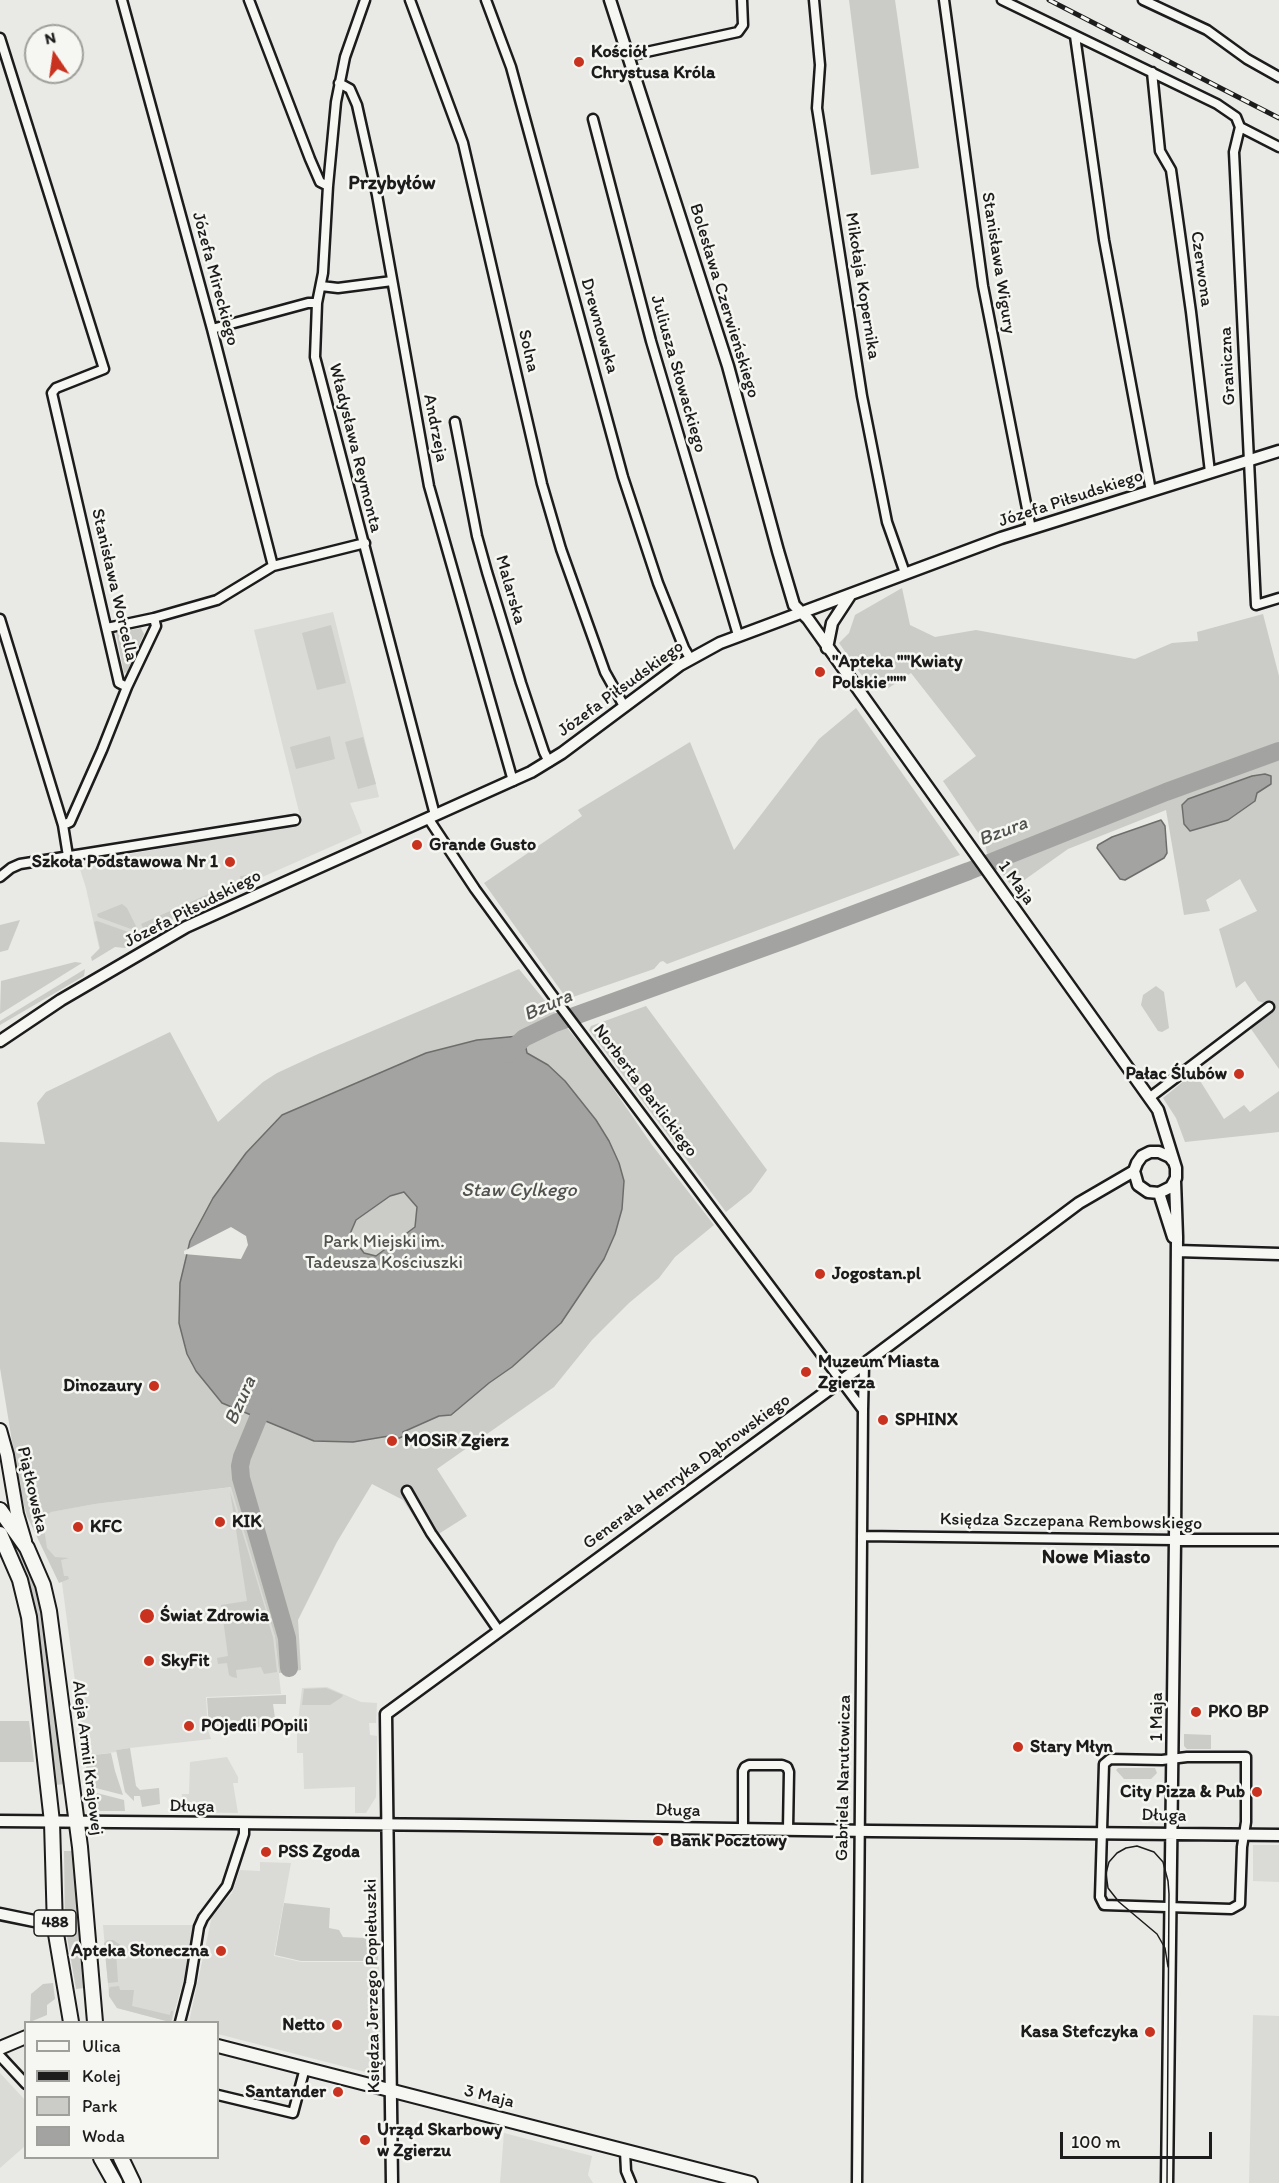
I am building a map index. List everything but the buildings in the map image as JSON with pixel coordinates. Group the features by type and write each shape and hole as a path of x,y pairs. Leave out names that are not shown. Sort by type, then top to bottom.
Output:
{"main road":[{"name":"Piątkowska","path":"1,1439 7,1455 17,1514 27,1548"},
{"name":"Aleja Armii Krajowej","path":"0,1510 27,1548 43,1585 50,1611 77,1823 95,2021"},
{"name":"488","path":"0,1534 20,1580 29,1617 52,1822 56,1928 71,2021"},
{"path":"0,2048 24,2038"},
{"name":"3 Maja","path":"219,2046 751,2183"},
{"path":"102,2159 115,2183"},
{"path":"122,2159 133,2183"}],"street":[{"name":"Józefa Mireckiego","path":"122,0 212,329 273,567"},
{"path":"249,0 314,169 320,182 328,186"},
{"name":"Władysława Reymonta","path":"107,628 154,618 217,600 273,567 365,543 316,363 317,303 321,286 328,186 339,83 345,57 365,0"},
{"name":"Solna","path":"410,0 463,143 542,484 561,549 605,672 624,706"},
{"name":"Drewnowska","path":"486,0 511,67 622,477 658,584 690,658"},
{"name":"Bolesława Czerwieńskiego","path":"610,0 728,366 790,593 794,605 801,612"},
{"path":"628,56 738,32 743,25 742,0"},
{"name":"Mikołaja Kopernika","path":"814,0 820,65 818,118 862,396 887,522 905,573"},
{"name":"Stanisława Wigury","path":"944,0 983,285 1031,529"},
{"path":"1002,0 1217,104 1236,117 1240,127 1279,147"},
{"path":"1143,0 1207,30 1247,59 1279,77"},
{"path":"1075,36 1118,325 1151,491"},
{"name":"Stanisława Worcella","path":"0,38 104,369 56,388 52,393 120,683 127,687 70,822 63,825"},
{"name":"Czerwona","path":"1152,72 1160,151 1171,170 1210,472"},
{"name":"Andrzeja","path":"339,83 350,89 357,105 376,195 429,486 513,781"},
{"name":"Juliusza Słowackiego","path":"593,119 651,340 738,635"},
{"name":"Graniczna","path":"1240,127 1234,152 1256,605 1279,598"},
{"path":"321,286 338,288 392,281"},
{"path":"212,329 308,303 317,303"},
{"name":"Malarska","path":"455,422 477,536 527,703 549,762"},
{"name":"Józefa Piłsudskiego","path":"0,1036 186,927 513,781 549,762 690,658 738,635 1031,529 1279,451"},
{"name":"Norberta Barlickiego","path":"365,543 432,817 475,889 841,1381"},
{"path":"827,648 832,623 851,594"},
{"name":"1 Maja","path":"801,612 1158,1110 1173,1161"},
{"path":"127,687 156,626 154,618"},
{"path":"0,619 63,825 68,856"},
{"path":"0,877 15,865 295,820"},
{"path":"1149,1098 1269,1007"},
{"name":"Józefa Piłsudskiego","path":"0,1041 15,1029"},
{"path":"1159,1152 1160,1116"},
{"path":"1150,1152 1159,1152 1173,1161 1177,1171 1171,1187 1154,1194 1143,1190 1135,1176 1137,1163 1142,1156 1150,1152"},
{"name":"Generała Henryka Dąbrowskiego","path":"386,1825 387,1714 841,1381 1079,1203 1096,1192 1135,1176"},
{"name":"1 Maja","path":"1167,2183 1175,1540 1177,1251 1175,1181"},
{"name":"1 Maja","path":"1159,1193 1177,1251"},
{"path":"1177,1251 1279,1254"},
{"name":"Gabriela Narutowicza","path":"857,2183 864,1364"},
{"path":"841,1381 863,1410"},
{"path":"407,1491 431,1533 499,1631"},
{"name":"Księdza Szczepana Rembowskiego","path":"862,1536 1279,1540"},
{"path":"1246,1757 1241,1900 1238,1907 1231,1909 1101,1903 1102,1832 1105,1761 1110,1759 1246,1757"},
{"path":"743,1828 743,1771 745,1767 782,1765 787,1767 789,1772 788,1829"},
{"name":"Długa","path":"0,1821 1279,1835"},
{"path":"180,2021 199,1927 227,1886 244,1833 244,1824"},
{"name":"Księdza Jerzego Popiełuszki","path":"386,1825 392,2183"},
{"path":"0,1914 44,1923 56,1928"},
{"path":"0,2056 24,2082"},
{"path":"219,2094 293,2113 305,2068"},
{"path":"625,2151 626,2170 631,2183"}],"shaded area":[{"path":"333,612 379,797 350,803 362,833 199,905 125,947 114,946 100,952 78,863 302,824 254,630"},
{"path":"232,1487 275,1637 281,1694 206,1697 208,1730 211,1739 130,1748 85,1756 62,1583 27,1516 95,1504"},
{"path":"327,1687 361,1702 377,1703 376,1723 369,1723 370,1735 377,1736 376,1797 366,1813 355,1813 355,1787 304,1789 303,1753 297,1753 302,1688"},
{"path":"227,1757 238,1777 238,1783 233,1783 238,1813 181,1812 182,1794 189,1794 190,1762"},
{"path":"1253,1845 1279,1845 1279,1882 1253,1881"},
{"path":"260,1862 291,1863 274,1956 301,1962 379,1962 381,2060 365,2072 219,2034 219,2021 189,2021 212,1916 232,1893 240,1870 260,1871"},
{"path":"103,1925 194,1925 184,1978 171,2021 117,2008 109,1996"},
{"path":"1253,2015 1279,2016 1279,2183 1249,2183"},
{"path":"0,2073 24,2099 24,2147 0,2168"},
{"path":"504,2133 592,2156 588,2175 593,2183 500,2183"}],"green space":[{"path":"849,0 895,0 919,168 871,175"},
{"path":"902,588 910,625 935,637 976,630 1135,659 1172,643 1198,641 1197,632 1263,614 1279,676 1279,1069 1249,1026 1267,1004 1258,1001 1245,981 1236,988 1219,929 1257,911 1240,879 1206,900 1210,911 1184,915 1166,810 1068,849 1013,888 987,853 985,843 943,781 976,756 911,673 887,689 872,690 839,643 849,633 855,615"},
{"path":"331,625 346,683 317,690 302,633"},
{"path":"141,628 144,634 127,672 124,673 116,633"},
{"path":"856,708 960,855 667,964 660,962 654,969 567,999 484,883 582,816 578,810 690,742 734,850 819,739"},
{"path":"330,736 335,759 296,769 290,747"},
{"path":"363,737 376,784 358,789 345,742"},
{"path":"248,875 250,879 248,884 183,914 182,912 177,914 178,916 146,934 141,924 231,884 241,882 240,876"},
{"path":"122,904 127,908 136,926 131,929 98,917 97,914"},
{"path":"20,920 8,950 0,952 0,925"},
{"path":"97,921 137,935 129,940 130,944 125,948 115,947 92,961 91,957 100,948 94,922"},
{"path":"75,962 82,963 0,1014 1,981"},
{"path":"85,969 84,976 0,1025 0,1021"},
{"name":"Park Miejski im. Tadeusza Kościuszki","path":"519,969 595,1062 652,1145 714,1225 675,1257 659,1278 629,1303 592,1340 554,1387 437,1469 467,1516 429,1540 403,1500 372,1484 337,1542 298,1620 301,1670 279,1673 275,1637 231,1487 95,1504 51,1512 45,1516 43,1522 47,1548 55,1557 69,1558 61,1560 64,1576 68,1576 69,1579 59,1583 27,1516 20,1490 0,1368 0,1142 45,1144 37,1103 46,1092 170,1032 218,1122 263,1082 277,1073"},
{"path":"1156,986 1164,992 1169,1028 1162,1032 1158,1031 1141,1005 1143,995"},
{"path":"646,1006 767,1170 751,1192 726,1212 589,1030 591,1026"},
{"path":"1194,1075 1197,1076 1224,1119 1244,1105 1250,1112 1279,1091 1279,1132 1185,1142 1176,1118 1163,1098"},
{"path":"230,1491 266,1611 223,1614 221,1605 247,1601"},
{"path":"0,1516 22,1550 36,1584 44,1618 65,1784 55,1785 42,1664 30,1593 19,1557 0,1522"},
{"path":"266,1615 273,1637 277,1672 264,1674 261,1667 236,1670 237,1678 232,1677 229,1675 227,1663 218,1664 217,1658 228,1656 223,1619"},
{"path":"326,1688 343,1695 330,1705 302,1705 304,1689"},
{"path":"286,1695 286,1704 273,1704 275,1718 270,1718 272,1729 261,1727 209,1728 207,1698"},
{"path":"0,1721 29,1721 34,1762 0,1762"},
{"path":"1184,1734 1211,1735 1211,1749 1187,1749 1184,1746"},
{"path":"130,1748 136,1786 140,1790 159,1788 160,1804 142,1807 140,1796 134,1796 134,1801 125,1792 116,1750"},
{"path":"111,1753 123,1795 88,1786 85,1756"},
{"path":"1118,1768 1155,1768 1157,1773 1151,1779 1124,1779 1116,1770"},
{"path":"89,1791 124,1800 125,1811 96,1811"},
{"path":"64,1851 73,1851 85,1988 76,1989 65,1925"},
{"path":"284,1903 330,1908 329,1928 339,1930 343,1937 366,1938 367,1951 378,1951 378,1961 301,1961 275,1955"},
{"path":"107,1940 113,1940 122,1946 122,1951 116,1952 118,1982 108,1983 104,1943"},
{"path":"53,1983 55,1999 47,2005 47,2015 30,2021 31,1994 43,1984"},
{"path":"119,1986 120,1990 134,1990 132,2006 170,2015 173,2011 172,2020 166,2021 117,2008 109,1996 110,1987"}],"water":[{"path":"1265,774 1271,776 1271,784 1257,793 1255,801 1228,820 1190,831 1184,824 1182,805 1188,799 1252,776"},
{"path":"1161,820 1165,826 1167,853 1164,858 1125,880 1120,879 1097,848 1098,845 1112,837"},
{"name":"Staw Cylkego","path":"519,1036 524,1038 527,1053 548,1065 565,1081 596,1120 619,1163 624,1181 622,1209 615,1234 604,1259 561,1323 512,1367 451,1415 439,1416 403,1432 404,1436 397,1439 395,1435 353,1442 314,1441 222,1403 196,1371 187,1354 179,1323 180,1283 190,1241 213,1198 246,1153 282,1115 426,1053 477,1040","holes":["404,1192 417,1207 415,1227 376,1256 364,1253 350,1234 356,1220 390,1196"]}],"pier":[{"path":"231,1227 246,1236 248,1245 241,1259 184,1254 184,1251"}],"waterway":[{"name":"Bzura","path":"507,1054 524,1038 555,1023 969,871 1166,792 1279,751"},
{"name":"Bzura","path":"268,1394 240,1466 241,1478 287,1638 289,1668"}],"tram line":[{"path":"1167,2183 1169,1894 1168,1881 1163,1862 1154,1852 1137,1846 1126,1848 1117,1853 1109,1862 1106,1873 1108,1888 1119,1902 1157,1934 1165,1948 1168,1967"}],"railway":[{"path":"1049,0 1279,118"}],"place":[{"name":"Kościół Chrystusa Króla","path":"579,62"},
{"name":"\"Apteka \"\"Kwiaty Polskie\"\"\"","path":"820,672"},
{"name":"Grande Gusto","path":"417,845"},
{"name":"Szkoła Podstawowa Nr 1","path":"230,862"},
{"name":"Pałac Ślubów","path":"1239,1074"},
{"name":"Jogostan.pl","path":"820,1274"},
{"name":"Muzeum Miasta Zgierza","path":"806,1372"},
{"name":"Dinozaury","path":"154,1386"},
{"name":"SPHINX","path":"883,1420"},
{"name":"MOSiR Zgierz","path":"392,1441"},
{"name":"KIK","path":"220,1522"},
{"name":"KFC","path":"78,1527"},
{"name":"Świat Zdrowia","path":"147,1616"},
{"name":"SkyFit","path":"149,1661"},
{"name":"PKO BP","path":"1196,1712"},
{"name":"POjedli POpili","path":"189,1726"},
{"name":"Stary Młyn","path":"1018,1747"},
{"name":"City Pizza & Pub","path":"1257,1792"},
{"name":"Bank Pocztowy","path":"658,1841"},
{"name":"PSS Zgoda","path":"266,1852"},
{"name":"Apteka Słoneczna","path":"221,1951"},
{"name":"Netto","path":"337,2025"},
{"name":"Kasa Stefczyka","path":"1150,2032"},
{"name":"Santander","path":"338,2092"},
{"name":"Urząd Skarbowy w Zgierzu","path":"365,2140"}],"district":[{"name":"Przybyłów","path":"392,184"},
{"name":"Nowe Miasto","path":"1096,1558"}]}
